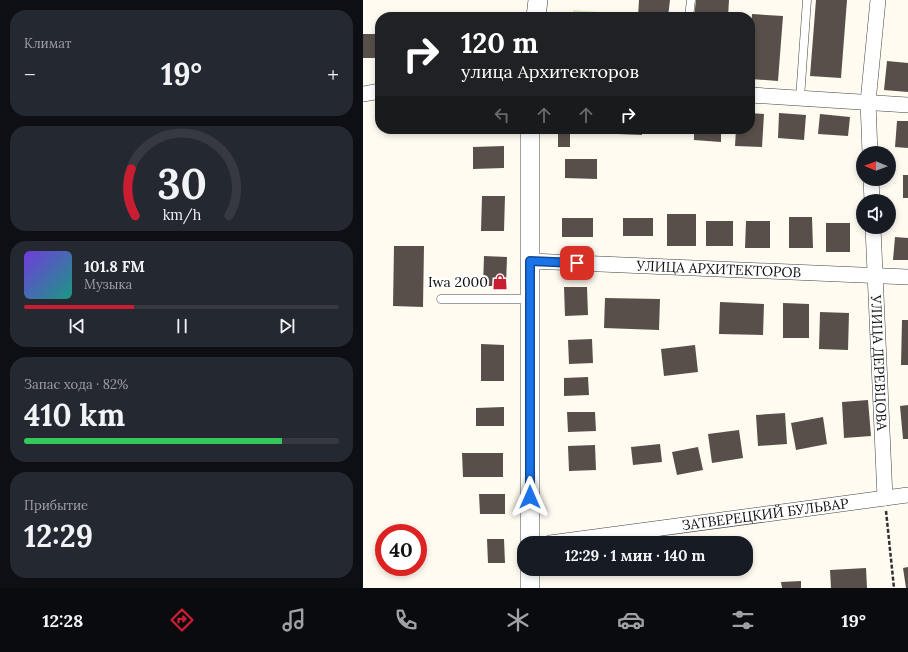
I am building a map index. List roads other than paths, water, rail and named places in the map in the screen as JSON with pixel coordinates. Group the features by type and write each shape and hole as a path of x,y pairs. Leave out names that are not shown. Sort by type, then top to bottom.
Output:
{"street":[{"path":"537,12 538,0"},
{"path":"870,146 868,102 878,0"},
{"path":"363,94 375,92"},
{"path":"755,94 908,105"},
{"path":"530,134 530,536"},
{"name":"УЛИЦА ДЕРЕВЦОВА","path":"873,234 885,498"},
{"name":"УЛИЦА АРХИТЕКТОРОВ","path":"530,261 908,277"},
{"name":"ЗАТВЕРЕЦКИЙ БУЛЬВАР","path":"603,536 908,495"},
{"path":"530,576 530,588"}],"lane":[{"path":"690,12 691,0"},
{"path":"800,98 807,0"},
{"path":"441,299 530,299"}],"place":[{"name":"Iwa 2000","path":"500,282"}]}
